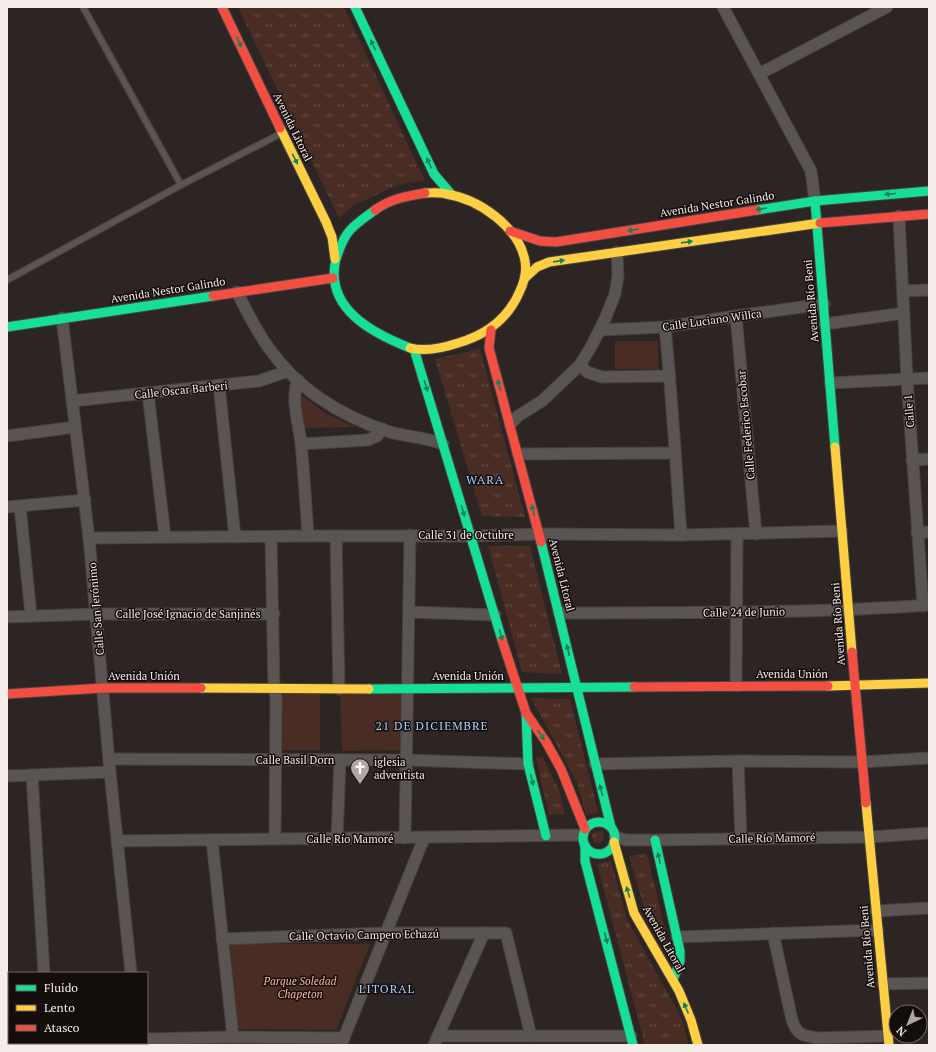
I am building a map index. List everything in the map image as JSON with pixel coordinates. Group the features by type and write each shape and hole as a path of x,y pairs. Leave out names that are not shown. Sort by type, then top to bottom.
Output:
{"main road":[{"name":"Avenida Litoral","path":"222,7 326,222 332,237 335,259"},
{"path":"355,7 434,174 451,194"},
{"name":"Avenida Nestor Galindo","path":"510,231 540,241 556,242 815,201 929,191"},
{"path":"425,193 451,194 486,209 510,231 524,256 525,278 522,289 510,311 491,330 470,340 441,348 414,349 371,330 354,317 338,297 333,278 335,259 344,237 356,224 388,202 425,193"},
{"name":"Avenida Río Beni","path":"815,201 854,686 870,837 888,1041"},
{"path":"525,278 537,266 549,262 817,223 929,214"},
{"name":"Avenida Nestor Galindo","path":"7,327 333,278"},
{"name":"Avenida Litoral","path":"491,330 489,348 539,534 595,764 634,913 673,980 691,1020 698,1045"},
{"path":"414,349 517,688 526,713 546,742 561,769 584,837 588,850 593,853 604,853 608,851 614,836 608,824 597,821 592,823 584,837 586,862 632,1040"},
{"name":"Avenida Unión","path":"7,694 103,688 576,688 854,686 929,683"},
{"path":"526,713 528,764 546,836"},
{"path":"655,840 680,951 680,961 673,980"}],"street":[{"path":"723,7 812,171 815,201"},
{"path":"759,74 887,7"},
{"name":"Calle 1","path":"899,216 906,379 917,533 926,605"},
{"path":"510,425 518,416 542,401 580,365 600,330 615,294 618,276 617,252"},
{"path":"903,291 929,290"},
{"path":"237,292 267,346 288,371 309,391 344,414 391,432 433,440 443,444"},
{"name":"Calle Luciano Willca","path":"600,330 665,328 736,316 824,304"},
{"path":"825,324 904,313"},
{"name":"Calle Federico Escobar","path":"736,316 756,534"},
{"name":"Calle San Jerónimo","path":"62,318 85,500 110,772 131,972"},
{"path":"665,328 670,376 674,453 682,535"},
{"path":"580,365 587,372 602,377 670,376"},
{"name":"Calle Oscar Barberi","path":"72,401 259,381 288,371"},
{"path":"830,383 929,378"},
{"path":"298,380 295,387 294,397 301,444 308,536"},
{"path":"220,385 235,537"},
{"path":"148,393 165,537"},
{"path":"7,436 75,427"},
{"path":"301,444 368,440 377,436 383,429"},
{"path":"518,454 674,453"},
{"path":"912,460 929,459"},
{"path":"7,507 85,500"},
{"path":"20,506 31,616"},
{"name":"Calle 31 de Octubre","path":"89,538 410,535 471,536 539,534 737,535 842,531"},
{"path":"917,533 929,532"},
{"path":"405,838 410,535"},
{"path":"736,686 737,535"},
{"path":"336,536 339,689"},
{"path":"271,537 274,614 274,688 276,697 275,839"},
{"name":"Calle 24 de Junio","path":"559,613 849,610 926,605"},
{"path":"409,612 495,615"},
{"name":"Calle José Ignacio de Sanjinés","path":"7,617 95,614 274,614"},
{"path":"595,764 862,762 929,758"},
{"name":"Calle Basil Dorn","path":"109,759 406,760 528,764"},
{"path":"337,839 340,760"},
{"path":"738,762 741,839"},
{"path":"7,776 110,772"},
{"path":"32,775 44,972"},
{"name":"Calle Río Mamoré","path":"614,836 626,840 655,840 870,837 929,833"},
{"name":"Calle Río Mamoré","path":"117,841 546,836 584,837"},
{"path":"148,1039 233,1038 343,1041 424,838"},
{"path":"212,840 233,1038"},
{"path":"876,911 929,908"},
{"path":"677,937 878,930"},
{"name":"Calle Octavio Campero Echazú","path":"222,939 387,933 506,933 531,1036"},
{"path":"484,933 436,1041 531,1036 632,1040"},
{"path":"773,933 792,1020 795,1028 800,1034 818,1038 888,1041"},
{"path":"883,984 929,983"}],"lane":[{"path":"83,7 181,185"},
{"path":"7,280 181,185 282,133"}],"green space":[{"path":"238,7 344,7 425,181 400,184 354,205 339,218"},
{"path":"615,341 658,341 658,369 615,369"},
{"path":"480,349 525,517 482,516 435,359"},
{"path":"297,392 325,413 355,427 304,428"},
{"path":"488,546 530,546 562,674 522,672"},
{"path":"403,690 404,750 342,751 340,691"},
{"path":"280,693 320,693 320,750 280,750"},
{"path":"531,698 570,699 598,812 586,815 577,782"},
{"path":"543,757 559,790 565,814 549,815 536,758"},
{"path":"600,831 603,832 603,842 596,843 593,842 592,835 593,832"},
{"path":"647,854 669,946 665,948 646,914 629,856"},
{"path":"611,861 627,920 682,1019 689,1045 645,1045 597,864"},
{"name":"Parque Soledad Chapeton","path":"230,944 370,944 336,1030 238,1029"}],"traffic: fast":[{"path":"355,7 434,174 451,194"},
{"path":"757,210 815,201 929,191"},
{"path":"815,201 835,447"},
{"path":"375,210 353,227 342,243 336,259 334,276 337,291 344,305 354,316 381,335 410,348"},
{"path":"7,327 213,296"},
{"path":"414,349 502,640"},
{"path":"541,542 611,827"},
{"path":"369,689 634,687"},
{"path":"526,713 528,764 546,836"},
{"path":"596,822 602,822 612,829 615,838 614,844 608,851 602,854 596,854 586,847 583,841 583,835 590,825 596,822"},
{"path":"655,840 680,951 680,961 673,980"},
{"path":"585,846 585,861 633,1045"}],"traffic: slow":[{"path":"280,128 326,222 332,237 335,259"},
{"path":"410,348 422,350 440,348 468,340 486,331 502,319 514,303 524,281 526,265 515,237 506,226 484,208 459,197 441,193 425,193"},
{"path":"525,278 537,267 549,262 820,223"},
{"path":"835,447 852,652"},
{"path":"828,686 929,683"},
{"path":"201,688 369,689"},
{"path":"866,803 889,1045"},
{"path":"614,842 634,913 679,991 691,1020 698,1045"}],"traffic: jam":[{"path":"222,7 280,128"},
{"path":"375,210 393,201 425,193"},
{"path":"510,231 540,241 556,242 757,210"},
{"path":"820,223 929,214"},
{"path":"213,296 333,278"},
{"path":"491,330 489,348 541,542"},
{"path":"502,640 526,713 546,742 561,769 585,829"},
{"path":"852,652 866,803"},
{"path":"634,687 828,686"},
{"path":"7,694 103,688 201,688"}],"place":[{"name":"iglesia adventista","path":"360,785"}],"district":[{"name":"WARA","path":"485,480"},
{"name":"21 DE DICIEMBRE","path":"432,726"},
{"name":"LITORAL","path":"387,989"}]}
